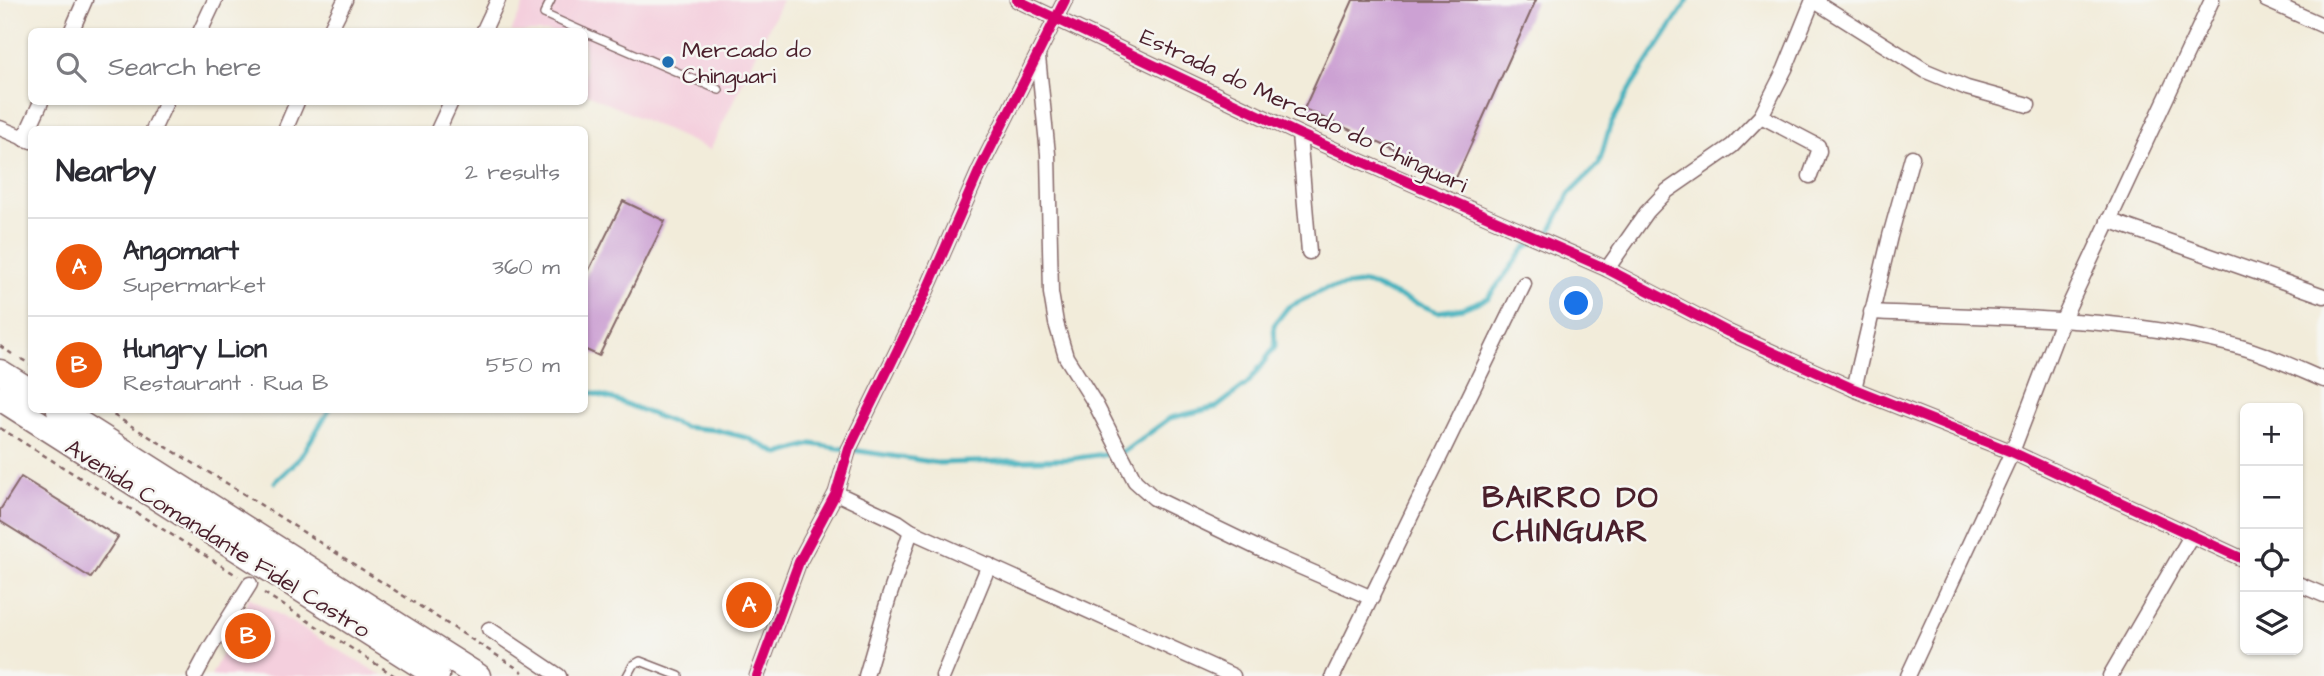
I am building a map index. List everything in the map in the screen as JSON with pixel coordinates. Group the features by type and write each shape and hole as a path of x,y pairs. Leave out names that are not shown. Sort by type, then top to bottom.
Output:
{"highway":[{"path":"0,372 28,390"},
{"name":"Avenida Comandante Fidel Castro","path":"0,398 437,676"},
{"name":"Avenida Comandante Fidel Castro","path":"64,413 478,676"}],"street":[{"path":"73,28 85,0"},
{"path":"202,28 215,0"},
{"path":"331,28 345,0"},
{"path":"485,28 498,0"},
{"name":"Estrada do Mercado do Chinguari","path":"1017,0 1299,134 1607,269 1728,332 1854,388 2012,452 2240,558"},
{"path":"757,676 799,562 836,493 849,449 925,294 980,169 1065,0"},
{"path":"1607,269 1647,212 1668,191 1732,146 1762,117 1813,0 1926,71 1966,88 2028,105"},
{"path":"1908,676 2012,452 2062,321 2212,0"},
{"path":"2266,0 2324,26"},
{"path":"1038,56 1048,155 1051,293 1056,323 1066,357 1096,405 1135,481 1154,498 1268,553 1372,598"},
{"path":"33,126 40,105"},
{"path":"155,126 165,105"},
{"path":"287,126 296,105"},
{"path":"440,126 450,105"},
{"path":"1762,117 1818,146 1810,176"},
{"path":"0,128 28,140"},
{"path":"1299,134 1309,252"},
{"path":"1854,388 1890,236 1912,158"},
{"path":"2108,220 2324,296"},
{"path":"1333,676 1524,285"},
{"path":"1871,312 2106,323 2163,331 2245,349 2324,380"},
{"path":"836,493 1208,671 1233,676"},
{"path":"866,676 911,531"},
{"path":"2110,676 2191,536"},
{"path":"943,676 989,565"},
{"path":"195,676 250,584"},
{"path":"2303,586 2324,595"},
{"path":"489,629 559,676"}],"lane":[{"path":"551,0 544,14 575,28"},
{"path":"588,34 719,90"},
{"path":"627,676 633,665 639,661 659,672 679,676"}],"path":[{"path":"110,413 228,484 529,676"},
{"path":"0,428 395,676"}],"shaded area":[{"name":"Mercado do Chinguari","path":"526,0 782,0 710,150 588,94 588,28 513,28"},
{"path":"249,597 383,676 211,676"}],"building":[{"path":"1353,0 1536,0 1456,178 1304,109"},
{"path":"623,201 665,221 599,356 588,351 588,272"},
{"path":"21,477 118,537 91,578 0,521 0,510"}],"waterway":[{"path":"588,392 684,427 716,430 748,438 779,454 812,444 939,463 1070,459 1125,451 1170,418 1217,407 1248,383 1275,347 1274,325 1288,307 1325,289 1366,283 1438,312 1463,308 1488,298 1526,247 1549,234 1569,194 1599,164 1610,126 1630,89 1688,0"},
{"path":"275,482 300,458 327,413"}],"cycle path":[{"path":"1017,0 1299,134 1607,269 1728,332 1854,389 2012,452 2240,558"},
{"path":"757,676 799,562 836,493 849,449 925,294 980,169 1065,0"}],"place":[{"name":"Mercado do Chinguari","path":"668,62"},
{"name":"Angomart","path":"749,605"},
{"name":"Hungry Lion","path":"248,636"}],"district":[{"name":"BAIRRO DO CHINGUAR","path":"1571,514"}]}
